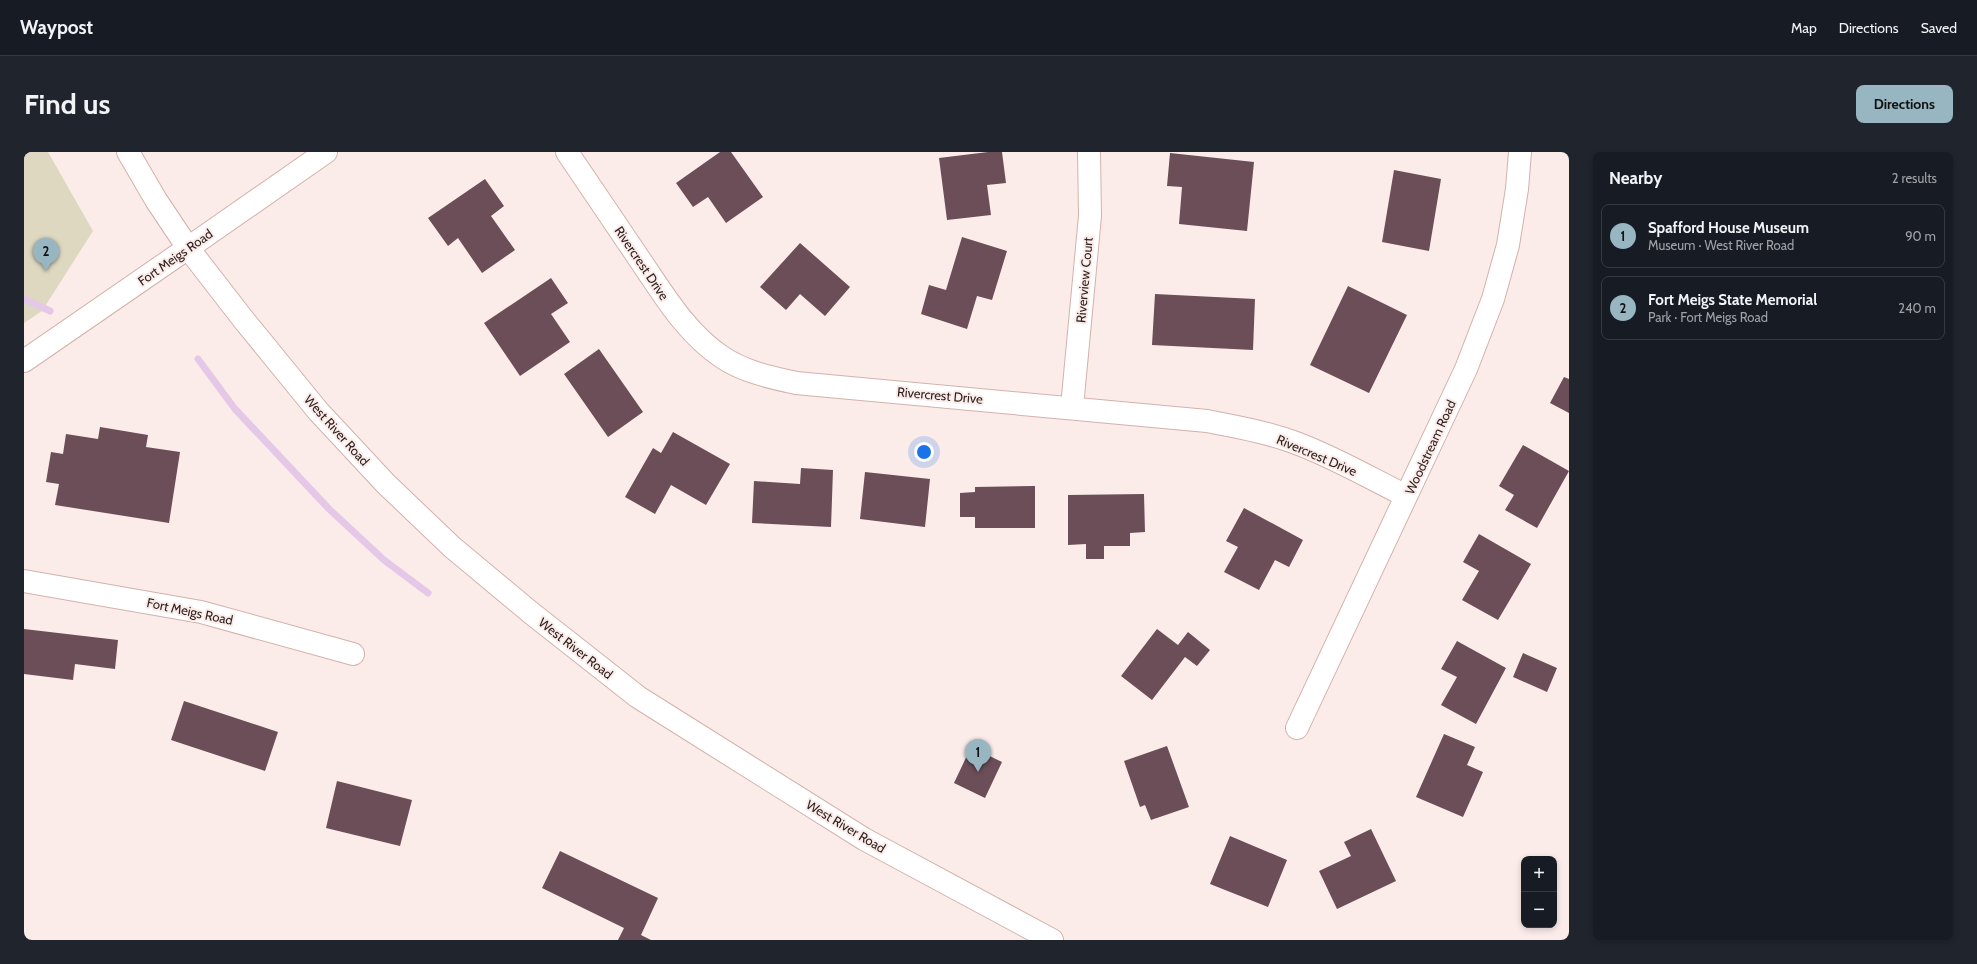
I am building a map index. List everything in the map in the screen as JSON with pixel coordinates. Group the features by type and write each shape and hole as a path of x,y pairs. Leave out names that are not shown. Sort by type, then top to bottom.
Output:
{"street":[{"name":"West River Road","path":"128,152 156,200 188,248 243,319 323,416 386,484 452,547 530,612 638,696 864,839 1052,940"},
{"name":"Fort Meigs Road","path":"24,361 326,152"},
{"name":"Rivercrest Drive","path":"567,152 670,303 694,334 708,347 740,367 758,374 796,383 1072,407 1207,422 1261,432 1295,442 1329,457 1406,496"},
{"name":"Riverview Court","path":"1072,407 1090,216 1089,152"},
{"name":"Woodstream Road","path":"1297,728 1466,369 1494,299 1508,245 1517,189 1520,152"},
{"name":"Fort Meigs Road","path":"24,581 201,612 353,654"}],"shaded area":[{"path":"24,152 48,152 93,231 42,311 24,323"}],"building":[{"path":"720,152 731,152 763,197 726,223 708,197 693,207 676,183"},
{"path":"988,152 1002,152 1006,183 987,185 991,215 947,220 939,158"},
{"path":"1170,153 1254,162 1247,231 1179,224 1182,187 1167,186"},
{"path":"1394,170 1441,179 1429,251 1382,242"},
{"path":"485,179 504,206 491,216 515,250 482,273 458,238 448,246 428,218"},
{"path":"962,237 1007,251 992,300 977,296 967,329 921,314 929,285 946,290"},
{"path":"800,243 850,287 825,316 800,294 786,310 760,287"},
{"path":"551,278 568,303 551,314 570,342 520,376 484,323"},
{"path":"1348,286 1407,315 1369,393 1310,365"},
{"path":"1155,294 1255,299 1253,350 1152,345"},
{"path":"599,349 643,412 608,437 564,374"},
{"path":"1564,377 1569,379 1569,413 1550,403"},
{"path":"100,427 148,435 146,447 180,452 169,523 55,505 59,484 46,482 51,452 63,454 66,434 98,439"},
{"path":"673,432 730,464 706,505 671,485 655,514 625,497 653,448 661,453"},
{"path":"1523,445 1569,471 1537,528 1505,510 1514,495 1499,486"},
{"path":"801,468 833,470 831,527 752,523 754,481 800,484"},
{"path":"865,472 930,479 925,527 860,519"},
{"path":"1035,486 1035,528 975,528 975,517 960,517 960,493 975,492 975,487"},
{"path":"1144,494 1145,532 1130,533 1130,546 1104,546 1104,559 1086,559 1086,544 1068,545 1068,495"},
{"path":"1244,508 1303,540 1289,567 1275,560 1259,590 1224,572 1238,547 1226,541"},
{"path":"1479,534 1531,564 1498,620 1462,600 1479,571 1463,562"},
{"path":"24,629 118,640 115,669 75,664 73,680 24,674"},
{"path":"1157,629 1178,645 1188,632 1210,650 1197,666 1185,657 1152,700 1121,676"},
{"path":"1457,641 1506,668 1476,724 1441,705 1457,677 1441,669"},
{"path":"1523,653 1557,668 1547,692 1513,677"},
{"path":"184,701 278,732 265,771 171,740"},
{"path":"1444,734 1475,747 1467,765 1483,772 1463,817 1416,797"},
{"path":"1167,746 1189,807 1151,820 1145,805 1140,807 1124,761"},
{"path":"971,747 1002,762 985,798 954,783"},
{"path":"337,781 412,800 400,846 326,828"},
{"path":"1371,829 1396,881 1337,909 1319,871 1351,856 1344,842"},
{"path":"1230,836 1287,860 1268,907 1210,884"},
{"path":"560,851 658,898 641,935 651,940 618,940 624,928 542,888"}],"waterway":[{"path":"24,299 50,311"},
{"path":"198,359 235,409 329,509 384,560 428,593"}],"place":[{"name":"Fort Meigs State Memorial","path":"46,271"},
{"name":"Spafford House Museum","path":"978,772"}]}
